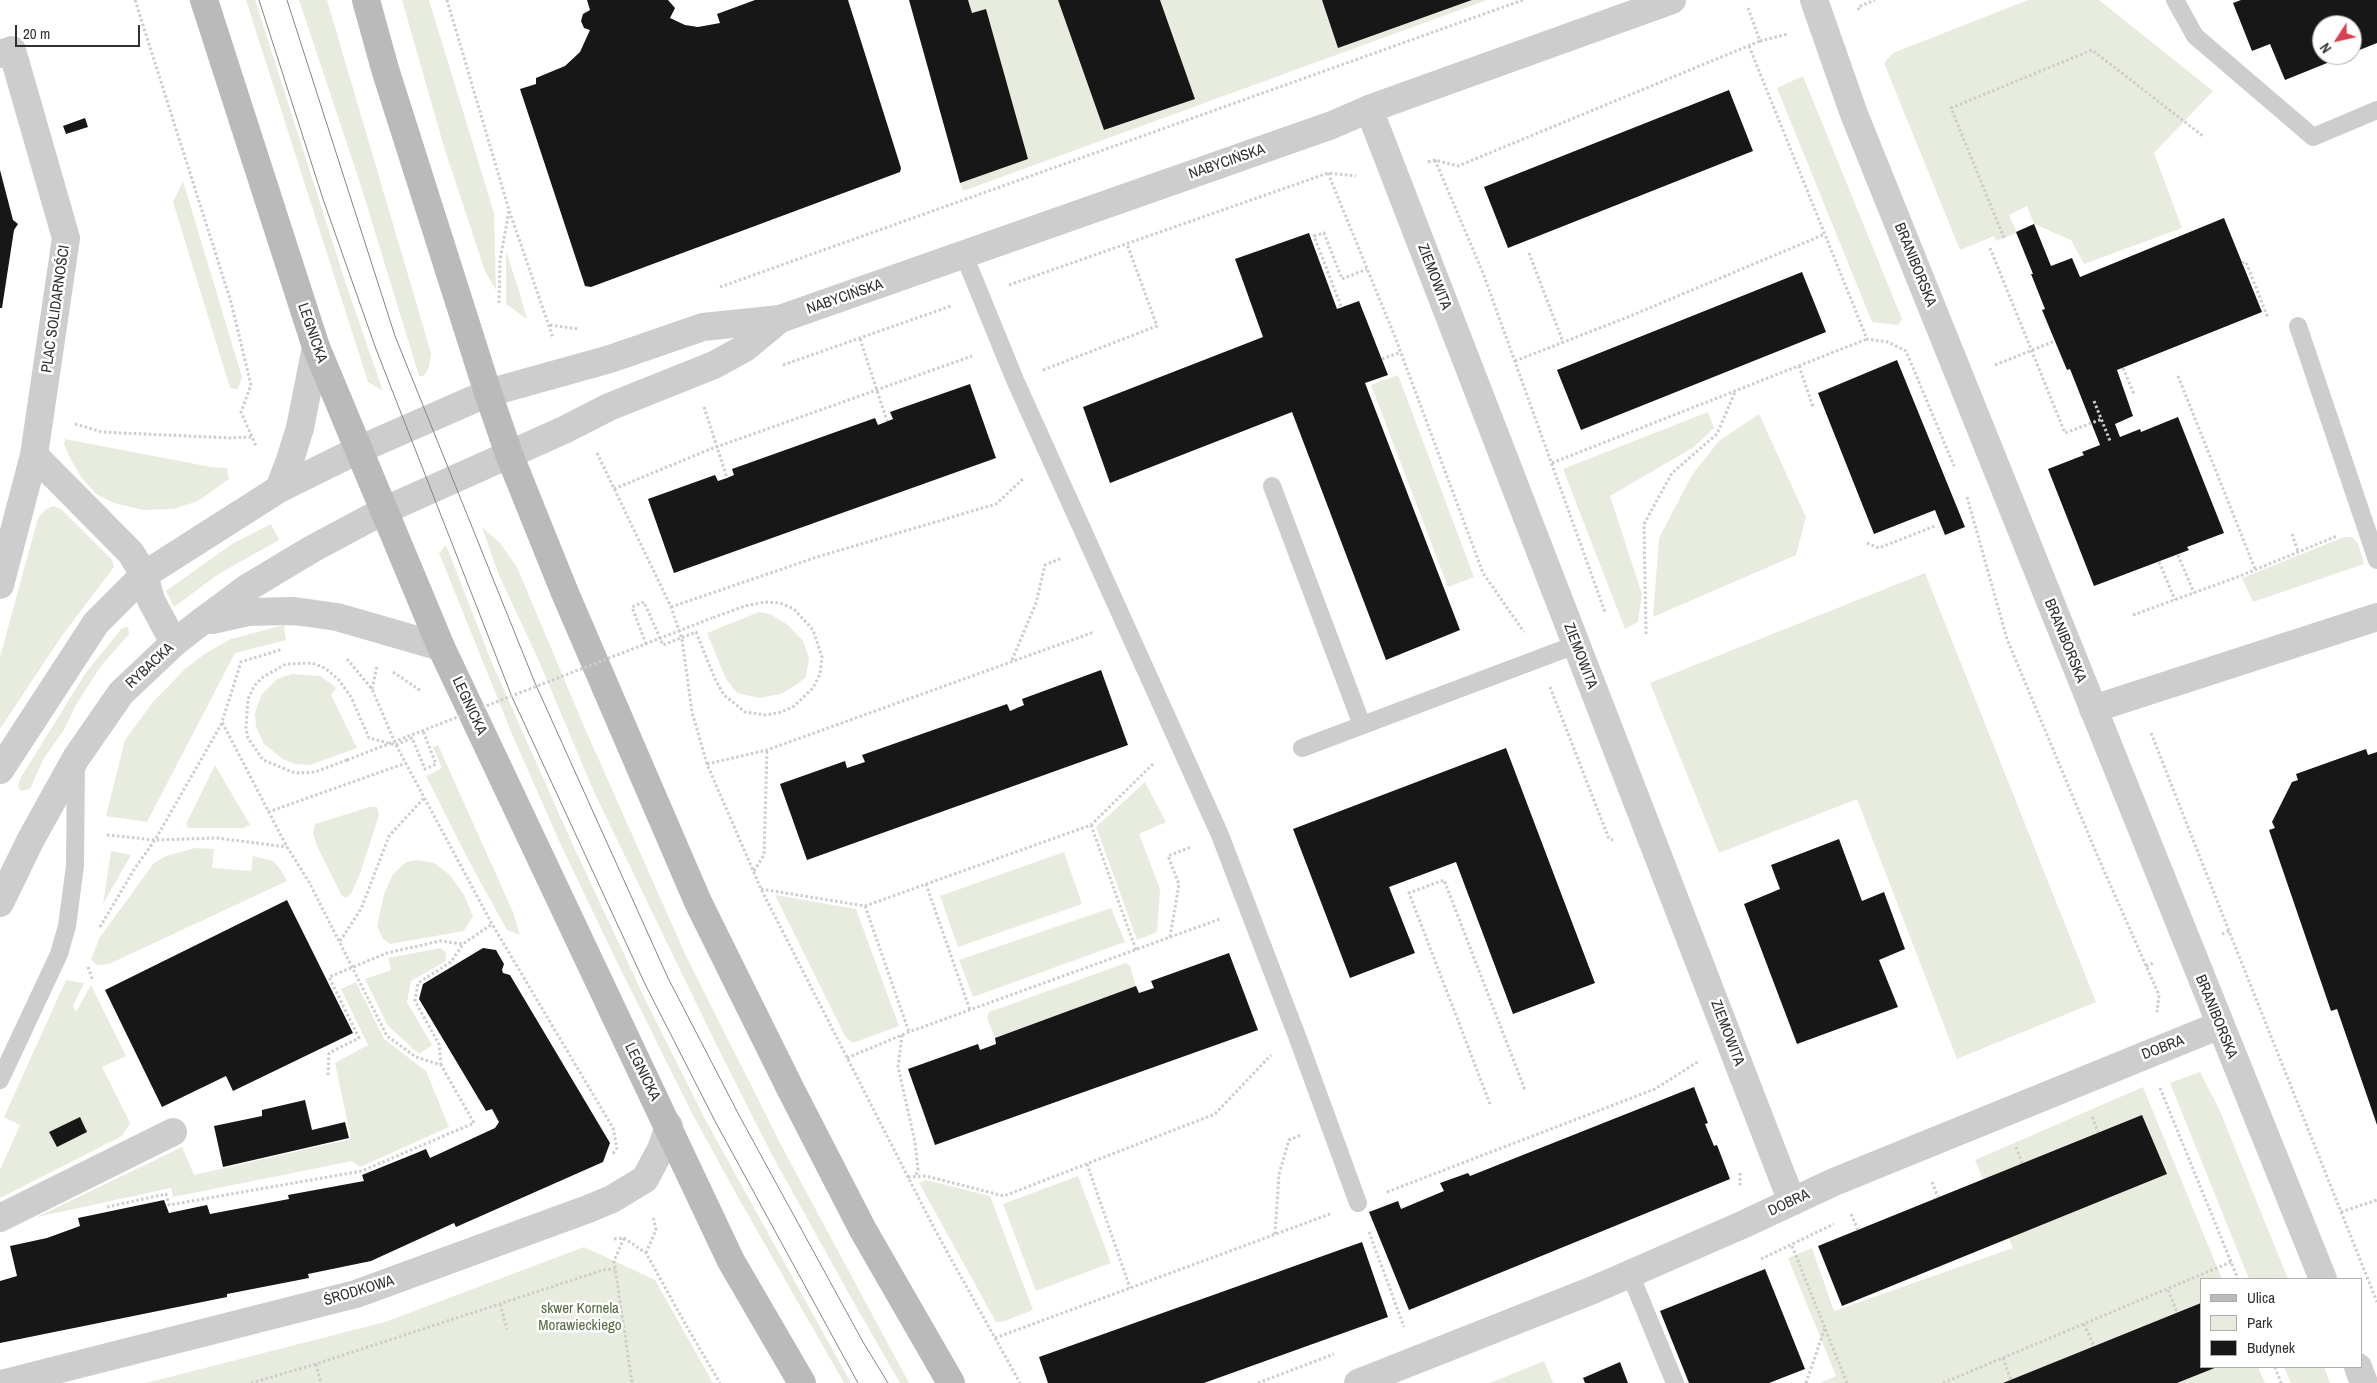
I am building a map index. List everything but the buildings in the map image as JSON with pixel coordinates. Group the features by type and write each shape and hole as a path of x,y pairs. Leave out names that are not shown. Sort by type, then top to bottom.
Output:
{"main road":[{"name":"LEGNICKA","path":"204,0 316,347 441,647 669,1126 731,1261 802,1383"},
{"path":"366,0 385,69 488,393 509,454 565,593 698,902 791,1090 864,1230 951,1383"}],"street":[{"name":"NABYCIŃSKA","path":"358,450 488,393 610,359 703,327 780,320 1332,125 1369,109 1672,0"},
{"name":"BRANIBORSKA","path":"1814,0 1854,114 2323,1278"},
{"name":"PLAC SOLIDARNOŚCI","path":"0,585 34,455 66,238 6,52"},
{"name":"ZIEMOWITA","path":"1369,109 1792,1202"},
{"name":"NABYCIŃSKA","path":"383,511 564,430 609,407 714,365 745,348 780,320"},
{"path":"279,489 300,428 316,347"},
{"path":"0,770 96,623 144,575 279,489 358,450"},
{"path":"34,455 131,553 144,575 151,600 174,643"},
{"name":"RYBACKA","path":"0,903 30,841 76,758 121,693 174,643 255,584 383,511"},
{"path":"201,622 248,612 294,611 337,618 441,647"},
{"path":"2093,709 2377,617"},
{"name":"DOBRA","path":"1358,1383 1630,1274 1843,1178 2220,1025"},
{"name":"ŚRODKOWA","path":"5,1383 356,1294 588,1209 612,1199 644,1179 661,1149 669,1126"},
{"path":"0,1218 173,1132"},
{"path":"2358,1368 2364,1383"}],"lane":[{"path":"2175,0 2195,36 2313,137 2377,110"},
{"path":"964,255 1015,380 1122,622 1178,740 1220,836 1249,908 1358,1203"},
{"path":"2298,326 2377,560"},
{"path":"1272,486 1362,725"},
{"path":"1302,748 1576,644"},
{"path":"0,1080 59,954 67,926 75,866 76,758"},
{"path":"1630,1274 1674,1383"}],"path":[{"path":"135,0 230,302 251,384 241,412 260,453"},
{"path":"446,0 509,210 553,337"},
{"path":"719,287 1523,0"},
{"path":"1860,15 1858,7 1875,0"},
{"path":"1748,8 1760,41"},
{"path":"779,367 1328,173 1363,176 1392,168 1435,160 1458,166 1760,41 1791,33"},
{"path":"1749,46 1868,339"},
{"path":"2004,238 1951,108 2092,50 2203,136"},
{"path":"1435,160 1483,273 1608,618"},
{"path":"500,301 500,260 509,210"},
{"path":"1341,306 1314,236 1324,233 1342,279 1367,269"},
{"path":"1515,361 1646,310 1825,234"},
{"path":"1015,380 1157,326 1127,244"},
{"path":"1990,248 2066,433 2102,419"},
{"path":"1528,252 1563,342"},
{"path":"2242,263 2246,262 2261,300"},
{"path":"860,339 887,422"},
{"path":"1552,463 1868,339 1888,342 1906,350 1956,470"},
{"path":"1995,365 2055,341"},
{"path":"614,489 717,447 1001,345"},
{"path":"1382,359 1401,352"},
{"path":"1799,366 1813,407"},
{"path":"2123,368 2134,394"},
{"path":"2178,376 2255,570"},
{"path":"1646,634 1644,524 1672,473 1717,434 1735,391"},
{"path":"2094,400 2110,441"},
{"path":"703,404 727,478"},
{"path":"40,419 72,423 102,432 230,438 253,437"},
{"path":"594,447 671,607 682,639 692,712 707,764 762,889 908,1177 1020,1383"},
{"path":"671,607 817,557 996,504 1040,463 1050,458"},
{"path":"1963,488 2007,639 2159,995 2154,1016"},
{"path":"2133,615 2255,570 2364,525"},
{"path":"1867,544 1879,548 1935,526"},
{"path":"2292,534 2298,552"},
{"path":"1012,661 1036,603 1045,565 1089,546"},
{"path":"2178,555 2194,593"},
{"path":"2159,562 2175,600"},
{"path":"422,731 436,764 425,769 412,738 396,745 369,738 351,697 339,680 325,668 312,663 286,664 263,677 254,686 248,699 246,728 253,747 263,760 295,773 315,772 422,731 646,644 745,606 765,602 780,603 794,609 813,630 822,657 820,674 812,688 802,699 782,712 766,715 745,712 724,695 715,679 696,632 663,645 644,602 632,608 646,644"},
{"path":"707,764 767,750 1122,622"},
{"path":"96,934 135,868 155,840 222,722 241,662 289,648"},
{"path":"344,656 372,689 396,745 492,924 613,1128 617,1148 607,1163"},
{"path":"372,689 378,658"},
{"path":"222,722 287,847 309,882 387,1036 416,1057 442,1065"},
{"path":"2151,733 2377,1302"},
{"path":"762,889 865,906 1092,825 1178,740"},
{"path":"754,871 764,854 767,750"},
{"path":"268,812 406,763"},
{"path":"340,941 361,909 389,836 424,798"},
{"path":"1092,825 1136,950"},
{"path":"104,844 105,834 155,840 217,838 287,847"},
{"path":"1170,937 1179,884 1168,856 1220,836"},
{"path":"1490,1104 1409,893 1444,880 1525,1090"},
{"path":"926,884 970,1010"},
{"path":"865,906 909,1032"},
{"path":"846,1058 909,1032 1249,908"},
{"path":"99,1209 166,1194 169,1205 362,1171 474,1123 442,1065 439,1044 415,1001 418,983 451,962 463,944 492,924"},
{"path":"2215,937 2229,932"},
{"path":"328,1075 329,1054 359,1038 329,977 351,966 387,953 440,942 463,944"},
{"path":"85,959 93,981"},
{"path":"2146,966 2153,963"},
{"path":"902,1035 898,1067 915,1142 918,1170 916,1177"},
{"path":"908,1177 926,1176 1004,1196 1215,1114 1283,1042 1297,1036"},
{"path":"995,1338 1358,1203 1654,1088 1697,1062 1733,1048"},
{"path":"2157,1082 2238,1278"},
{"path":"2089,1110 2098,1132"},
{"path":"1275,1234 1279,1174 1289,1140 1330,1124"},
{"path":"1087,1164 1130,1288"},
{"path":"1929,1175 1938,1197"},
{"path":"2341,1212 2377,1200"},
{"path":"1358,1203 1404,1327"},
{"path":"1850,1212 1858,1230"},
{"path":"632,1383 614,1261 624,1238 646,1253 686,1327 720,1383"},
{"path":"1792,1246 1847,1383"},
{"path":"1943,1383 2231,1262"},
{"path":"251,1383 316,1364 603,1270 615,1269"},
{"path":"2168,1289 2177,1312"},
{"path":"500,1304 507,1329"},
{"path":"2084,1324 2094,1346"},
{"path":"1806,1383 1825,1327"},
{"path":"2003,1358 2011,1380"},
{"path":"316,1364 321,1383"},
{"path":"2274,1368 2281,1383"}],"green space":[{"path":"246,0 255,0 347,287 383,391 368,382"},
{"path":"299,0 327,0 431,353 429,367 424,376 419,376 361,186"},
{"path":"402,0 429,0 494,213 496,290 485,271 444,147"},
{"path":"968,0 1058,0 1105,130 1195,99 1160,0 1322,0 1338,48 1473,0 1487,0 963,191 960,183 1028,159 986,9 972,13"},
{"path":"2028,0 2099,0 2213,91 2154,153 2182,228 2084,264 2071,240 2034,224 2027,206 2009,215 2017,233 1996,241 1994,236 1960,250 1884,63 1893,53"},
{"path":"1803,76 1902,319 1898,325 1872,322 1777,88"},
{"path":"183,181 242,377 238,389 230,388 173,202"},
{"path":"506,251 519,291 527,319 506,304"},
{"path":"1398,375 1474,577 1448,587 1371,385"},
{"path":"1708,412 1714,428 1694,447 1610,496 1642,594 1638,622 1625,629 1563,469"},
{"path":"1759,414 1806,517 1796,555 1653,617 1659,538 1692,475 1719,441"},
{"path":"65,439 211,467 227,468 229,479 198,501 174,509 143,510 114,503 96,494 81,477 64,444"},
{"path":"53,506 61,509 112,560 114,567 61,637 0,729 0,657 38,518 46,509"},
{"path":"271,524 279,540 217,575 174,607 166,591 232,544"},
{"path":"482,527 500,543 517,567 583,724 686,956 781,1145 909,1383 900,1383 849,1294 771,1153 717,1046 594,792 538,659 498,573"},
{"path":"2344,537 2352,537 2358,544 2364,564 2253,602 2242,578"},
{"path":"446,545 492,663 572,843 645,999 706,1121 851,1383 844,1383 739,1199 693,1115 616,960 560,843 512,734 439,553"},
{"path":"1925,573 2096,1002 1957,1059 1857,799 1719,853 1650,683"},
{"path":"759,612 770,614 788,625 803,641 809,658 806,677 796,685 781,694 759,698 737,693 726,679 707,633"},
{"path":"284,625 286,640 235,653 147,822 106,816 125,740 153,702 185,669 206,653 231,639"},
{"path":"128,627 129,634 101,666 77,703 64,730 44,758 30,789 21,791 18,787 20,779 85,674 122,628"},
{"path":"292,674 320,676 336,688 331,695 357,748 310,765 295,764 283,759 264,744 256,727 255,714 262,694 277,679"},
{"path":"438,745 513,912 520,935 507,930 471,865 426,776 442,768 433,747"},
{"path":"215,765 250,825 243,828 188,828 186,824"},
{"path":"1145,782 1166,822 1139,834 1160,889 1157,932 1137,940 1096,827"},
{"path":"370,807 377,807 379,815 360,874 351,894 346,898 342,896 317,846 313,833 315,824"},
{"path":"195,848 214,849 212,868 251,871 253,856 273,861 287,881 109,964 96,965 91,959 100,937 154,863 166,856"},
{"path":"111,851 131,855 103,904"},
{"path":"1064,852 1082,904 958,947 940,896"},
{"path":"417,860 434,863 450,875 464,895 473,916 464,931 390,944 383,939 377,926 384,894 393,874 406,862"},
{"path":"775,895 856,909 899,1026 853,1043 846,1038"},
{"path":"1111,908 1125,942 973,997 959,960"},
{"path":"441,948 446,953 446,961 411,981 407,1002 432,1045 419,1054 388,1026 365,979 391,970 388,958"},
{"path":"1126,963 1130,966 1136,986 995,1038 987,1018 989,1012"},
{"path":"66,980 84,983 73,1006 76,1012 91,985 126,1056 102,1067 130,1123 122,1136 0,1198 0,1170 20,1125 4,1117"},
{"path":"356,982 384,1039 426,1071 449,1127 360,1167 352,1161 173,1197 171,1188 37,1217 182,1147 194,1175 351,1139 335,1063 368,1045 341,989"},
{"path":"2200,1072 2220,1111 2288,1278 2249,1278 2170,1083"},
{"path":"2143,1087 2222,1278 2200,1278 2200,1368 2258,1368 2265,1383 1820,1383 1836,1376 1788,1258 1812,1248 1834,1311 2013,1248 1975,1160"},
{"path":"1078,1176 1111,1263 1036,1291 1003,1204"},
{"path":"926,1180 990,1196 1033,1310 1005,1321 996,1322 919,1183"},
{"name":"skwer Kornela Morawieckiego","path":"584,1247 655,1280 713,1383 146,1383 385,1322"},
{"path":"1544,1361 1553,1383 1490,1383"},
{"path":"2284,1368 2324,1368 2330,1383 2291,1383"}],"tram line":[{"path":"259,0 323,199 376,349 512,697 645,984 716,1123 858,1383"},
{"path":"287,0 395,336 535,683 668,978 740,1117 863,1342 888,1383"}]}
